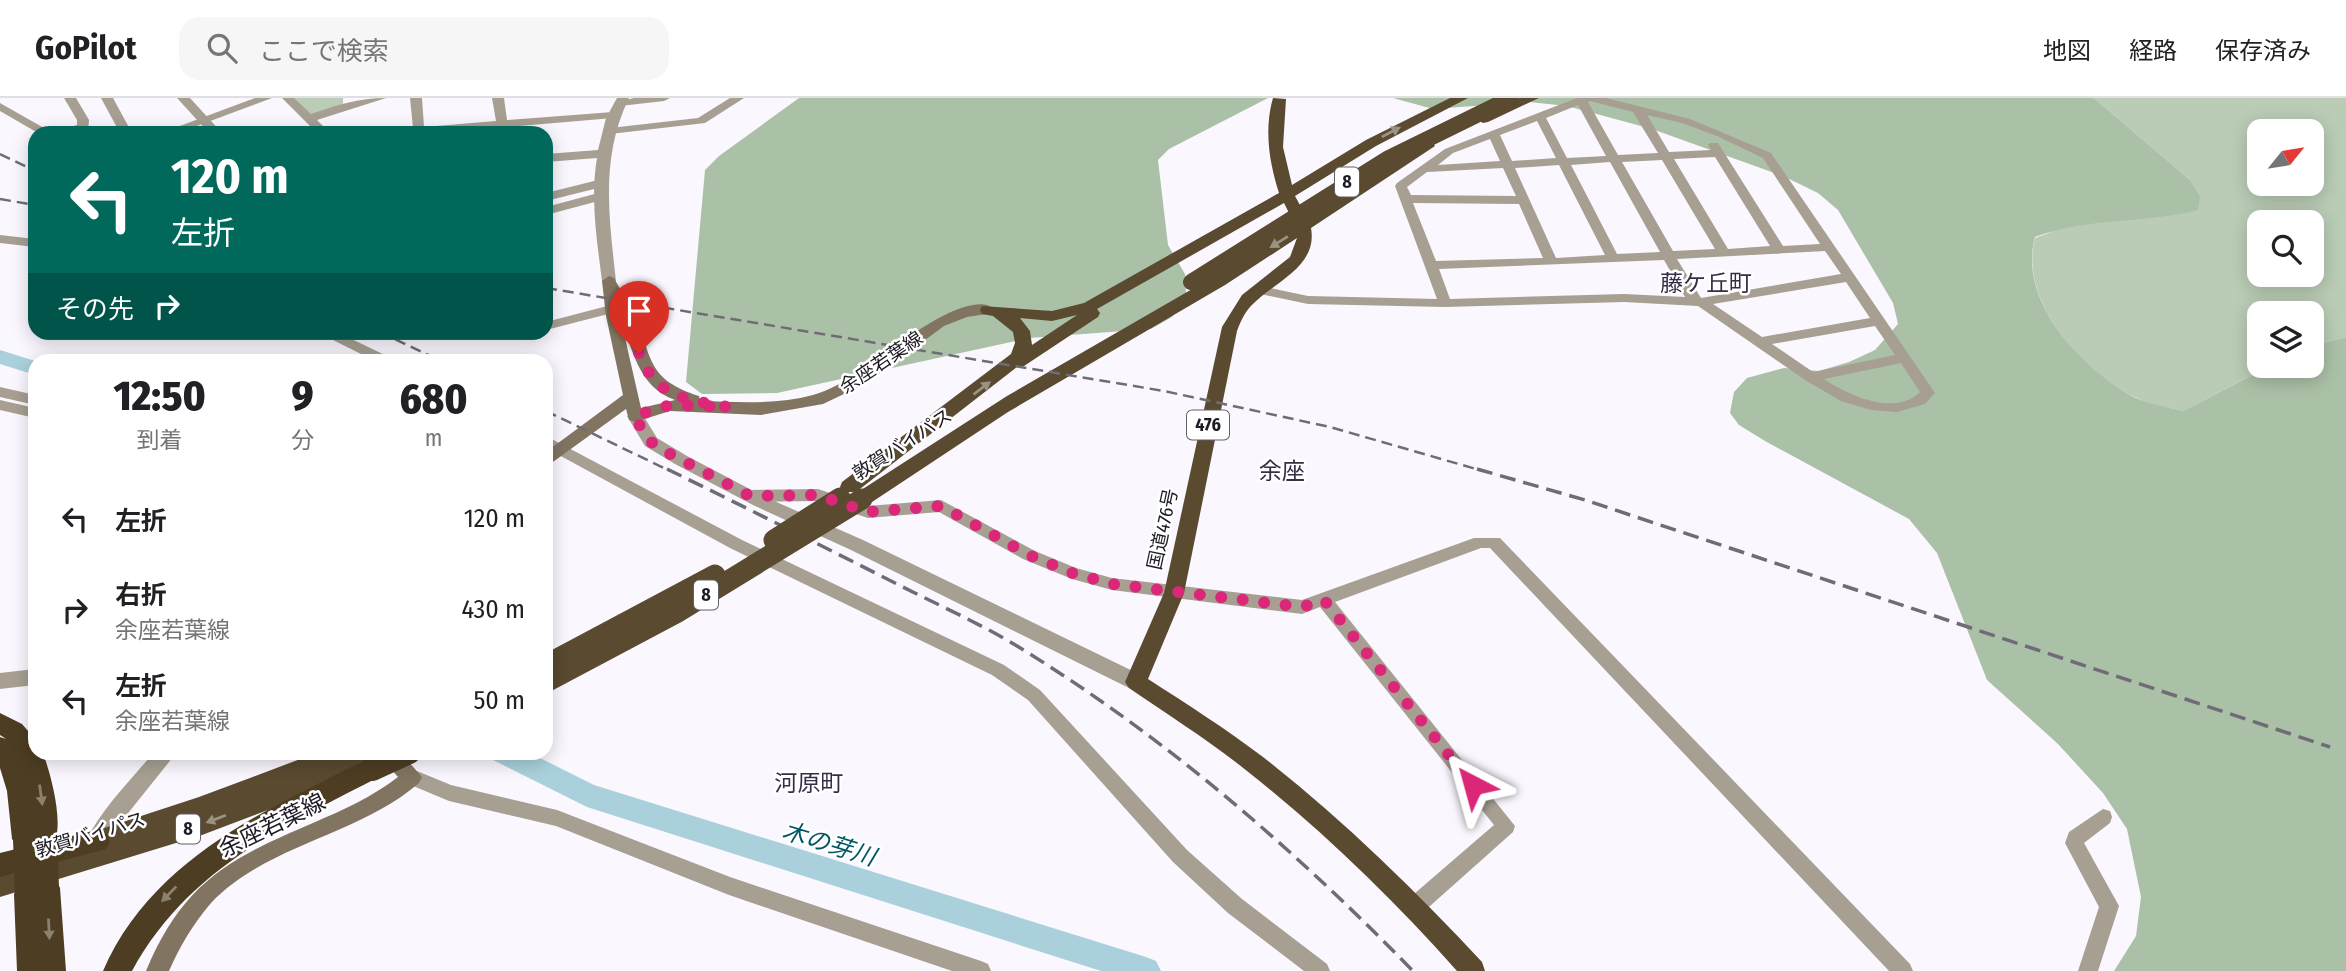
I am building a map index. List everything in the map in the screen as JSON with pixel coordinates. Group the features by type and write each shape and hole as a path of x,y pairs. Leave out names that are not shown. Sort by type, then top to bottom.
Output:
{"highway":[{"path":"988,310 1052,316 1078,311 1164,265 1403,125 1461,98"},
{"name":"敦賀バイパス","path":"613,648 784,549 854,492 1132,320 1374,165 1511,98"},
{"path":"1003,407 1219,281 1432,144 1532,98"},
{"path":"1279,99 1274,135 1288,194 1303,227"},
{"name":"国道476号","path":"1136,682 1174,593 1228,331 1240,308 1297,259 1304,243 1303,227"},
{"path":"854,492 1011,366 1164,265"},
{"path":"988,310 1012,319 1024,332 1025,345 1011,366"},
{"name":"敦賀バイパス","path":"553,661 720,571 818,511 1003,407 1132,320"},
{"path":"553,680 613,648"},
{"path":"1136,682 1254,763 1307,808 1414,907 1473,971"},
{"path":"0,723 8,726 28,749"},
{"path":"0,747 12,763 35,837"},
{"path":"31,971 37,891 35,837 39,778 34,760"},
{"name":"敦賀バイパス","path":"97,841 200,807 325,760"},
{"name":"敦賀バイパス","path":"0,886 202,825 377,760"},
{"path":"117,971 150,915 191,873 268,822 378,760"},
{"path":"0,867 97,841"},
{"path":"37,891 52,971"}],"main road":[{"path":"610,281 611,309 635,416"},
{"name":"余座若葉線","path":"610,281 628,316 645,368 655,381 680,397 728,407"},
{"name":"余座若葉線","path":"635,416 670,405 780,407 824,398 859,380 939,323 965,312 988,310"},
{"path":"553,456 630,398"},
{"path":"382,760 412,777"},
{"name":"余座若葉線","path":"157,971 184,918 203,895 228,874 242,864 377,804 412,777"}],"street":[{"path":"0,105 16,98"},
{"path":"70,98 81,114 82,126"},
{"path":"107,98 122,126"},
{"path":"183,98 209,126"},
{"path":"186,126 266,98"},
{"path":"288,98 316,126"},
{"path":"309,120 347,102 380,98"},
{"path":"416,98 418,126"},
{"path":"500,98 502,125"},
{"path":"490,126 664,98"},
{"path":"610,131 701,121 738,98"},
{"path":"1445,303 1401,186 1449,151 1587,99 1637,108 1703,127 1767,156 1928,393 1925,398 1906,405 1879,407 1860,404 1836,394 1698,301 1668,256 1614,159 1587,99"},
{"path":"0,105 34,126"},
{"path":"610,281 602,189 605,153 619,105"},
{"path":"1637,108 1724,253"},
{"path":"1540,116 1613,259"},
{"path":"1703,127 1779,250"},
{"path":"1494,134 1551,262"},
{"path":"553,157 605,153"},
{"path":"1423,169 1719,153"},
{"path":"553,196 602,189"},
{"path":"553,208 602,189"},
{"path":"1406,199 1523,200"},
{"path":"0,239 28,242"},
{"path":"1432,265 1551,262 1828,247"},
{"path":"1260,290 1308,300 1445,303 1624,298 1698,301 1848,277"},
{"path":"553,324 611,309"},
{"path":"1759,342 1878,321"},
{"path":"341,340 371,354"},
{"path":"1810,377 1904,358"},
{"path":"0,392 28,398"},
{"path":"0,405 28,411"},
{"path":"635,416 645,436 657,447 750,496 857,545 1136,682"},
{"path":"553,445 736,544 999,670 1034,695 1180,856 1235,906 1320,971"},
{"path":"750,496 818,495 868,512 941,506 1029,555 1072,573 1112,584 1302,607 1480,542 1494,542 1903,971"},
{"path":"1324,600 1506,826 1414,907"},
{"path":"0,681 28,678"},
{"path":"97,841 118,810 160,760"},
{"path":"412,777 449,793 557,818 729,886 981,971"},
{"path":"2088,971 2109,906 2074,843 2076,838 2102,817"}],"green space":[{"path":"291,98 343,98 343,104 313,116"},
{"path":"799,98 1268,98 1169,149 1158,160 1168,245 1185,274 1186,294 1172,317 1151,329 1029,338 777,393 702,394 686,382 705,170 719,156"},
{"path":"1393,98 2094,98 2189,179 2200,197 2198,210 2076,226 2035,237 2032,261 2036,285 2045,309 2059,331 2095,370 2136,398 2183,411 2247,378 2324,378 2324,343 2346,337 2346,971 2114,971 2136,936 2141,897 2127,829 2103,793 2058,744 1987,680 1937,553 1909,519 1765,441 1739,425 1730,413 1734,392 1747,378 1784,368 1819,371 1849,362 1875,350 1898,324 1893,303 1838,210 1818,193 1783,176 1652,129 1567,106 1529,102 1433,109"},
{"path":"2094,98 2346,98 2346,337 2324,343 2324,301 2247,301 2247,378 2183,411 2137,398 2096,372 2077,353 2059,332 2036,286 2032,262 2035,238 2064,227 2088,223 2189,179"}],"waterway":[{"name":"木の芽川","path":"0,357 28,366"},
{"name":"木の芽川","path":"518,760 587,795 1146,971"}],"railway":[{"path":"0,154 28,168"},
{"path":"0,199 28,204"},
{"path":"553,289 1164,391 1330,427 1483,471"},
{"path":"397,340 426,354"},
{"path":"553,414 670,471"},
{"path":"667,469 988,630 1071,681 1124,717 1225,796 1321,881 1413,971"},
{"path":"1477,469 1585,500 2330,747"}],"district":[{"name":"藤ケ丘町","path":"1706,283"},
{"name":"余座","path":"1282,471"},
{"name":"河原町","path":"809,783"}],"route":[{"path":"639,353 647,372 670,393 694,401 728,407 670,405 655,408 635,416 645,436 664,452 750,496 818,495 868,512 941,506 1029,555 1072,573 1112,584 1302,607 1324,600 1473,785"}]}
